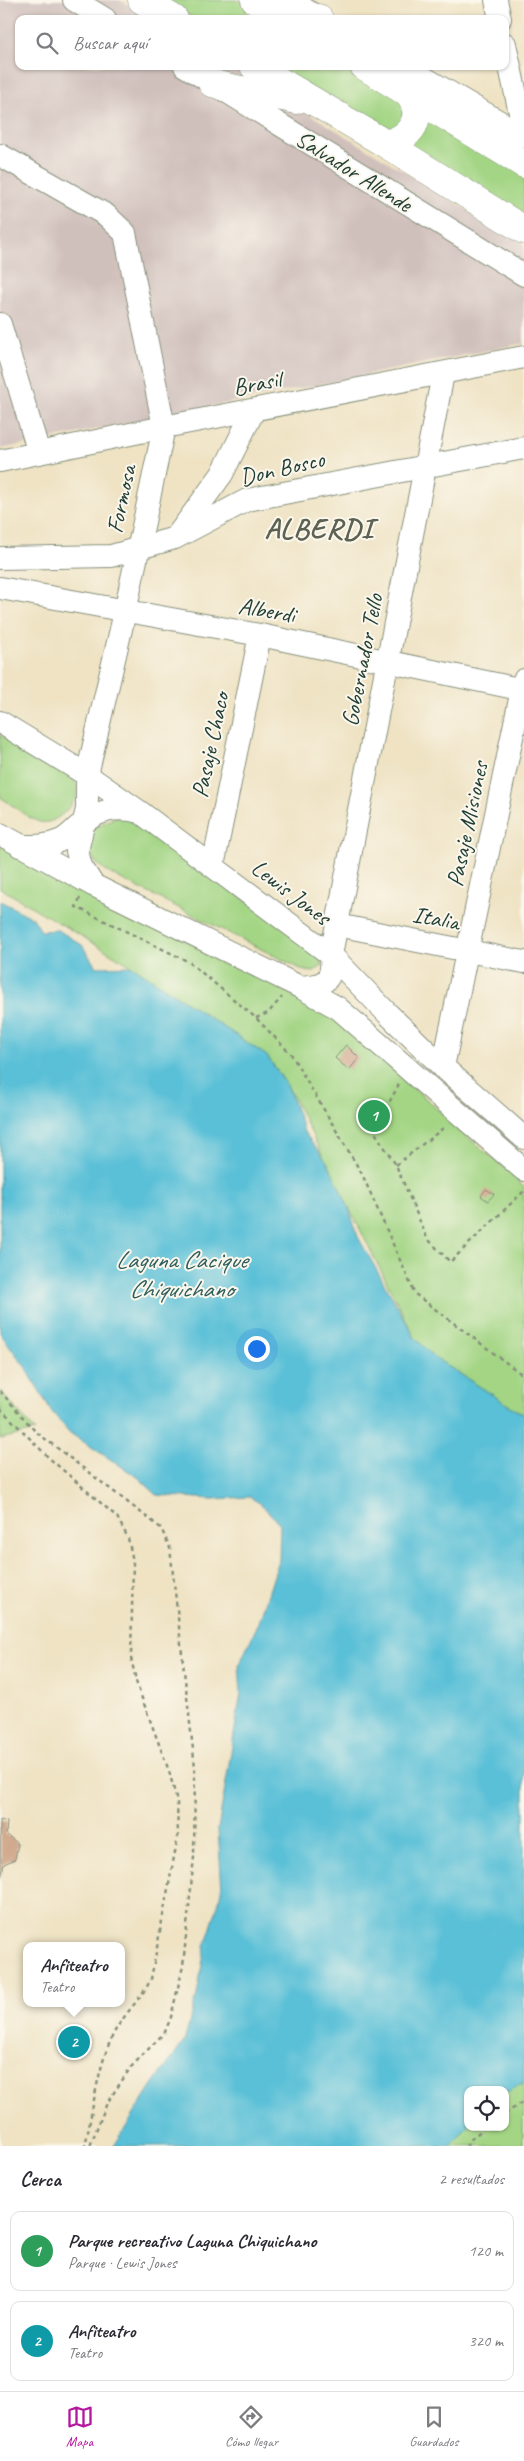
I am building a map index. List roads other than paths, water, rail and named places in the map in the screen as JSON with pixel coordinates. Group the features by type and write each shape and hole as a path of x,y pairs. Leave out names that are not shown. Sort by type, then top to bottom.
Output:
{"main road":[{"path":"142,0 167,15"},
{"path":"255,0 279,15"},
{"name":"Salvador Allende","path":"261,70 386,144 524,230"},
{"path":"370,70 524,164"},
{"path":"381,70 411,95 416,107 416,121 410,133 399,141 386,144"},
{"path":"212,83 232,89 271,94 321,106"}],"street":[{"path":"74,0 98,15"},
{"path":"290,0 318,14"},
{"path":"496,0 499,15"},
{"path":"494,117 523,115 509,60"},
{"name":"Salvador Allende","path":"191,70 524,275"},
{"path":"411,70 524,136"},
{"name":"Formosa","path":"0,155 106,215 125,233 164,427 88,775 85,821 77,851 88,888"},
{"path":"0,324 39,453"},
{"name":"Brasil","path":"0,461 524,357"},
{"name":"Gobernador Tello","path":"293,989 317,986 326,981 332,970 331,955 427,466 443,374"},
{"path":"175,538 222,474 254,410"},
{"name":"Don Bosco","path":"0,558 111,556 175,538 247,500 524,448"},
{"path":"222,474 227,489 235,497 247,500"},
{"name":"Alberdi","path":"0,588 260,635 523,686"},
{"name":"Pasaje Chaco","path":"213,866 260,635"},
{"name":"Pasaje Misiones","path":"443,1067 523,686"},
{"name":"Lewis Jones","path":"0,722 88,775 331,955 443,1067 524,1138"},
{"path":"20,846 43,846 60,841 85,821 106,811 122,807 140,812"},
{"path":"0,834 88,888 293,989 338,1008 524,1170"},
{"name":"Italia","path":"337,925 524,962"}],"water":[{"name":"Laguna Cacique Chiquichano","path":"0,901 33,918 41,931 58,930 82,945 96,967 132,966 267,1056 288,1087 304,1132 328,1163 348,1206 358,1237 415,1338 435,1358 524,1415 524,2082 509,2091 509,2086 464,2086 464,2131 451,2146 114,2146 152,2086 184,2042 197,1995 205,1947 222,1891 218,1829 241,1693 239,1665 259,1622 279,1560 280,1524 261,1504 250,1497 212,1499 157,1495 139,1478 70,1433 52,1412 26,1368 0,1333"}],"place":[{"name":"Parque recreativo Laguna Chiquichano","path":"374,1116"},
{"name":"Anfiteatro","path":"74,2042"}],"district":[{"name":"ALBERDI","path":"319,528"}]}
